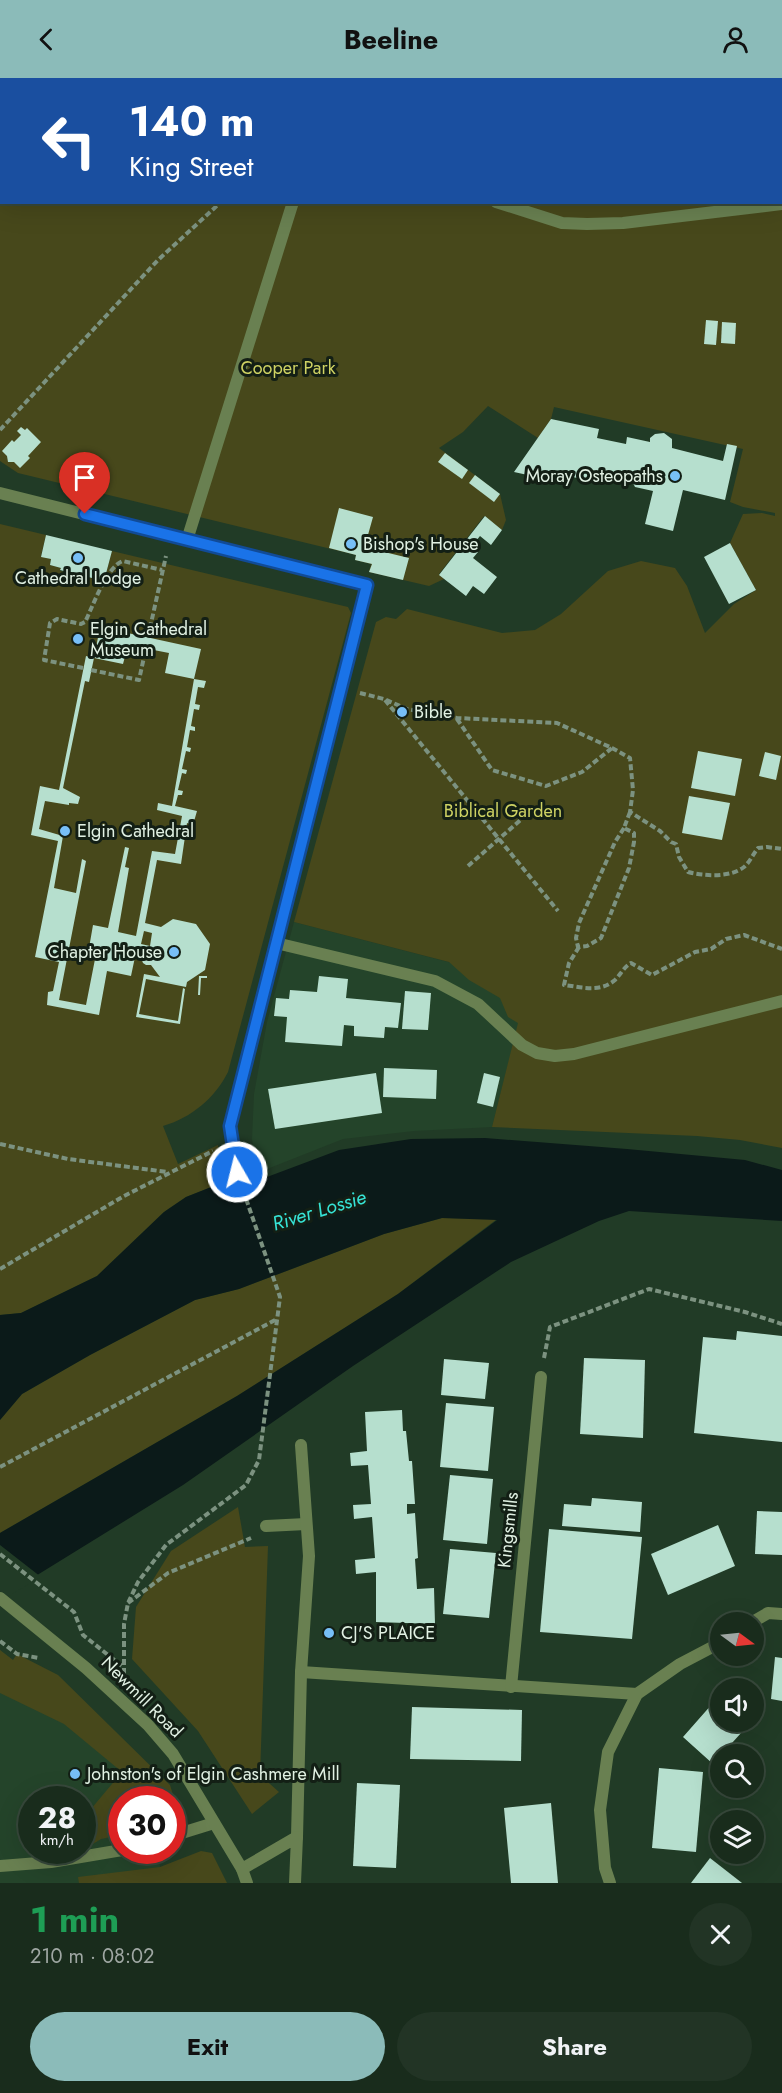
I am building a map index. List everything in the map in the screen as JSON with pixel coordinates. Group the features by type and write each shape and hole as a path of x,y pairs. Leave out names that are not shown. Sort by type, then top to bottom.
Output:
{"street":[{"path":"187,540 292,204"},
{"path":"502,204 562,223 587,224 623,223 782,204"},
{"path":"0,493 367,585 230,1126 237,1172"},
{"path":"276,943 435,981 478,1004 522,1045 537,1053 555,1056 574,1054 782,1002"},
{"name":"Kingsmills","path":"511,1687 541,1377"},
{"path":"295,1883 301,1672 309,1556 301,1445"},
{"path":"266,1526 306,1524"},
{"name":"Newmill Road","path":"0,1598 124,1702 173,1754 242,1869 247,1883"},
{"path":"764,1616 768,1613 782,1614"},
{"path":"610,1883 605,1868 600,1810 608,1752 637,1694 680,1664 710,1648"},
{"path":"301,1672 637,1694"},
{"path":"186,1832 214,1823"},
{"path":"242,1869 297,1836"},
{"path":"0,1866 51,1862 108,1852"}],"path":[{"path":"0,430 158,260 219,204"},
{"path":"148,637 170,536"},
{"path":"83,668 44,660 50,623 57,619 81,624 85,622 110,571 119,562 162,570"},
{"path":"91,670 139,680 146,648"},
{"path":"558,911 384,699 407,709 457,718 557,723 630,758 633,790 630,812 579,923 576,938 579,947"},
{"path":"457,718 492,770 546,786 582,772 612,748"},
{"path":"468,867 532,810"},
{"path":"630,812 676,844 679,857 688,872 703,875 728,873 741,869 749,862 758,848 782,849"},
{"path":"624,828 634,833 629,868 601,938 579,947 569,963 564,986 596,989 605,986 613,982 631,963 652,975 695,952 711,949 726,939 744,935 782,949"},
{"path":"0,1269 168,1172 214,1150 230,1126"},
{"path":"0,1144 68,1159 168,1172"},
{"path":"124,1702 124,1623 128,1603 138,1582 166,1545 246,1485 259,1460 280,1297 237,1172"},
{"path":"541,1377 550,1327 649,1289 745,1312 782,1324"},
{"path":"0,1467 278,1318"},
{"path":"128,1603 168,1573 248,1540 266,1526"},
{"path":"0,1554 74,1612 83,1635 124,1668"},
{"path":"0,1641 17,1654"}],"shaded area":[{"path":"294,922 529,983 492,1127 414,1131 343,1139 257,1173 252,1139 254,1094 267,1022"},
{"name":"Johnston's of Elgin Cashmere Mill","path":"0,1650 163,1786 108,1786 108,1864 160,1864 170,1883 0,1883"}],"green space":[{"path":"0,204 782,204 782,1148 740,1140 697,1136 492,1127 518,1023 508,1017 500,998 469,980 449,962 294,922 376,622 386,617 396,619 407,609 502,633 535,630 561,614 608,571 641,561 675,568 687,586 705,633 734,604 756,590 730,543 743,514 762,513 775,516 775,513 730,502 743,449 554,407 551,419 538,438 488,406 463,432 439,448 500,494 506,520 502,530 484,516 439,574 444,579 429,586 369,572 371,564 355,560 356,555 18,473 0,461"},
{"path":"0,524 46,535 41,556 51,559 50,565 61,568 60,571 104,581 112,551 348,607 351,613 228,1072 201,1106 183,1118 163,1126 178,1164 218,1145 224,1182 186,1197 164,1212 97,1276 21,1313 0,1315"},
{"path":"442,1218 497,1219 398,1294 237,1396 0,1533 0,1420 22,1394 90,1355 195,1300 239,1289 384,1234"},
{"path":"238,1507 245,1547 268,1546 260,1775 279,1792 252,1814 198,1731 132,1659 136,1607 171,1551"},
{"path":"0,1650 13,1660 17,1654 58,1675 170,1786 110,1786 122,1772 64,1724 0,1693"},
{"path":"108,1789 108,1838 96,1842 96,1803"},
{"path":"201,1851 212,1853 227,1883 79,1883 78,1877 160,1867 168,1864 186,1864 186,1857"}],"water":[{"name":"River Lossie","path":"485,1138 745,1160 782,1170 782,1221 629,1211 599,1221 511,1262 353,1366 183,1485 0,1598 0,1533 237,1396 398,1294 497,1220 442,1218 384,1234 239,1289 195,1300 90,1355 22,1394 0,1420 0,1315 21,1313 97,1276 164,1212 186,1197 224,1182 259,1180 339,1150 411,1139"}],"pier":[{"path":"0,1545 41,1577 0,1601"}],"building":[{"path":"706,320 718,321 716,345 704,344"},
{"path":"722,322 736,323 735,344 721,343"},
{"name":"Moray Osteopaths","path":"551,419 599,429 597,438 626,444 627,437 650,442 650,438 655,434 664,433 672,439 672,448 723,461 727,444 737,446 725,500 683,490 673,531 645,524 653,491 635,487 631,479 591,470 589,481 557,473 555,481 514,472"},
{"path":"21,427 25,430 27,428 41,442 20,468 14,462 8,462 7,456 2,451 12,440 14,442 21,435 17,431"},
{"path":"445,453 468,470 462,479 438,462"},
{"path":"475,475 500,494 494,502 469,483"},
{"name":"Bishop's House","path":"339,508 373,517 366,542 377,545 376,550 409,558 403,580 369,572 372,564 355,560 356,555 329,548"},
{"path":"485,516 502,530 491,545 480,536 472,546 478,552 473,558 497,577 484,594 473,586 466,596 439,575"},
{"name":"Cathedral Lodge","path":"46,535 112,551 104,581 60,570 61,568 50,565 51,559 41,557"},
{"path":"730,543 756,590 729,604 704,557"},
{"path":"100,627 201,649 194,679 165,673 169,653 128,645 123,664 94,658"},
{"path":"86,656 94,658 89,682 85,681 63,788 80,797 78,804 69,803 69,805 45,801 39,829 63,836 54,888 76,893 82,859 86,861 59,1000 86,1005 97,949 89,948 93,925 108,928 125,847 129,848 125,867 129,868 118,932 136,936 152,851 175,854 182,816 157,810 158,803 172,806 194,679 206,681 204,688 198,687 195,704 200,705 199,710 194,709 191,726 195,727 195,731 190,730 187,747 191,748 190,752 186,751 182,769 187,770 186,774 182,773 178,790 183,791 182,795 178,795 175,806 197,811 193,825 187,823 181,864 157,860 145,923 161,927 173,919 196,924 210,944 205,970 187,982 186,987 146,979 139,1014 178,1021 183,988 185,989 180,1024 136,1017 144,974 160,977 151,965 146,965 141,958 135,957 131,976 107,971 99,1015 47,1005 48,992 53,991 59,962 35,957 58,841 31,835 40,786 59,790","holes":["144,931 152,933 150,946 141,944"]},
{"path":"698,751 742,759 735,796 691,788"},
{"path":"765,752 781,756 776,780 759,776"},
{"path":"689,796 730,803 722,840 682,833"},
{"path":"199,976 207,976 207,978 201,978 200,995 198,995"},
{"path":"319,976 348,979 346,998 401,1003 398,1028 385,1027 384,1038 354,1036 354,1026 344,1025 342,1046 285,1042 287,1017 274,1016 276,998 289,999 290,990 317,992"},
{"path":"405,991 431,993 428,1030 402,1029"},
{"path":"384,1068 437,1070 436,1099 383,1097"},
{"path":"376,1073 382,1113 275,1129 268,1089"},
{"path":"484,1073 500,1077 493,1107 477,1103"},
{"path":"737,1331 782,1336 782,1442 694,1433 703,1337 736,1340"},
{"path":"584,1358 645,1360 643,1438 580,1434"},
{"path":"444,1359 489,1363 485,1399 441,1395"},
{"path":"446,1403 494,1407 488,1471 440,1467"},
{"path":"402,1410 403,1431 406,1431 409,1461 412,1461 415,1504 407,1504 407,1514 415,1513 418,1558 415,1559 417,1589 434,1588 435,1624 376,1622 376,1572 356,1574 355,1560 375,1558 372,1517 354,1519 353,1505 371,1504 368,1465 351,1466 350,1453 367,1451 365,1412"},
{"path":"450,1475 493,1479 487,1544 443,1540"},
{"path":"592,1498 642,1502 640,1532 562,1526 564,1504 591,1506"},
{"path":"757,1511 782,1512 782,1555 755,1554"},
{"path":"718,1525 735,1566 668,1595 651,1554"},
{"path":"549,1529 642,1537 632,1639 540,1632"},
{"path":"450,1549 496,1553 489,1618 443,1614"},
{"path":"775,1657 782,1658 782,1701 771,1699"},
{"path":"710,1706 710,1732 742,1732 731,1744 710,1744 710,1761 683,1737"},
{"path":"412,1707 522,1710 521,1761 410,1759"},
{"path":"659,1768 703,1772 696,1852 652,1848"},
{"path":"357,1783 400,1785 396,1868 353,1866"},
{"path":"551,1803 558,1883 511,1883 504,1808"},
{"path":"710,1858 710,1864 718,1864 742,1883 691,1883"}],"place":[{"name":"Moray Osteopaths","path":"675,476"},
{"name":"Bishop's House","path":"351,544"},
{"name":"Cathedral Lodge","path":"78,558"},
{"name":"Elgin Cathedral Museum","path":"78,639"},
{"name":"Bible","path":"402,712"},
{"name":"Elgin Cathedral","path":"65,831"},
{"name":"Chapter House","path":"174,952"},
{"name":"CJ'S PLAICE","path":"329,1633"},
{"name":"Johnston's of Elgin Cashmere Mill","path":"75,1774"}],"route":[{"path":"85,514 367,585 238,1089 230,1126 237,1172"}],"park label":[{"name":"Cooper Park","path":"288,368"},
{"name":"Biblical Garden","path":"503,811"}]}
